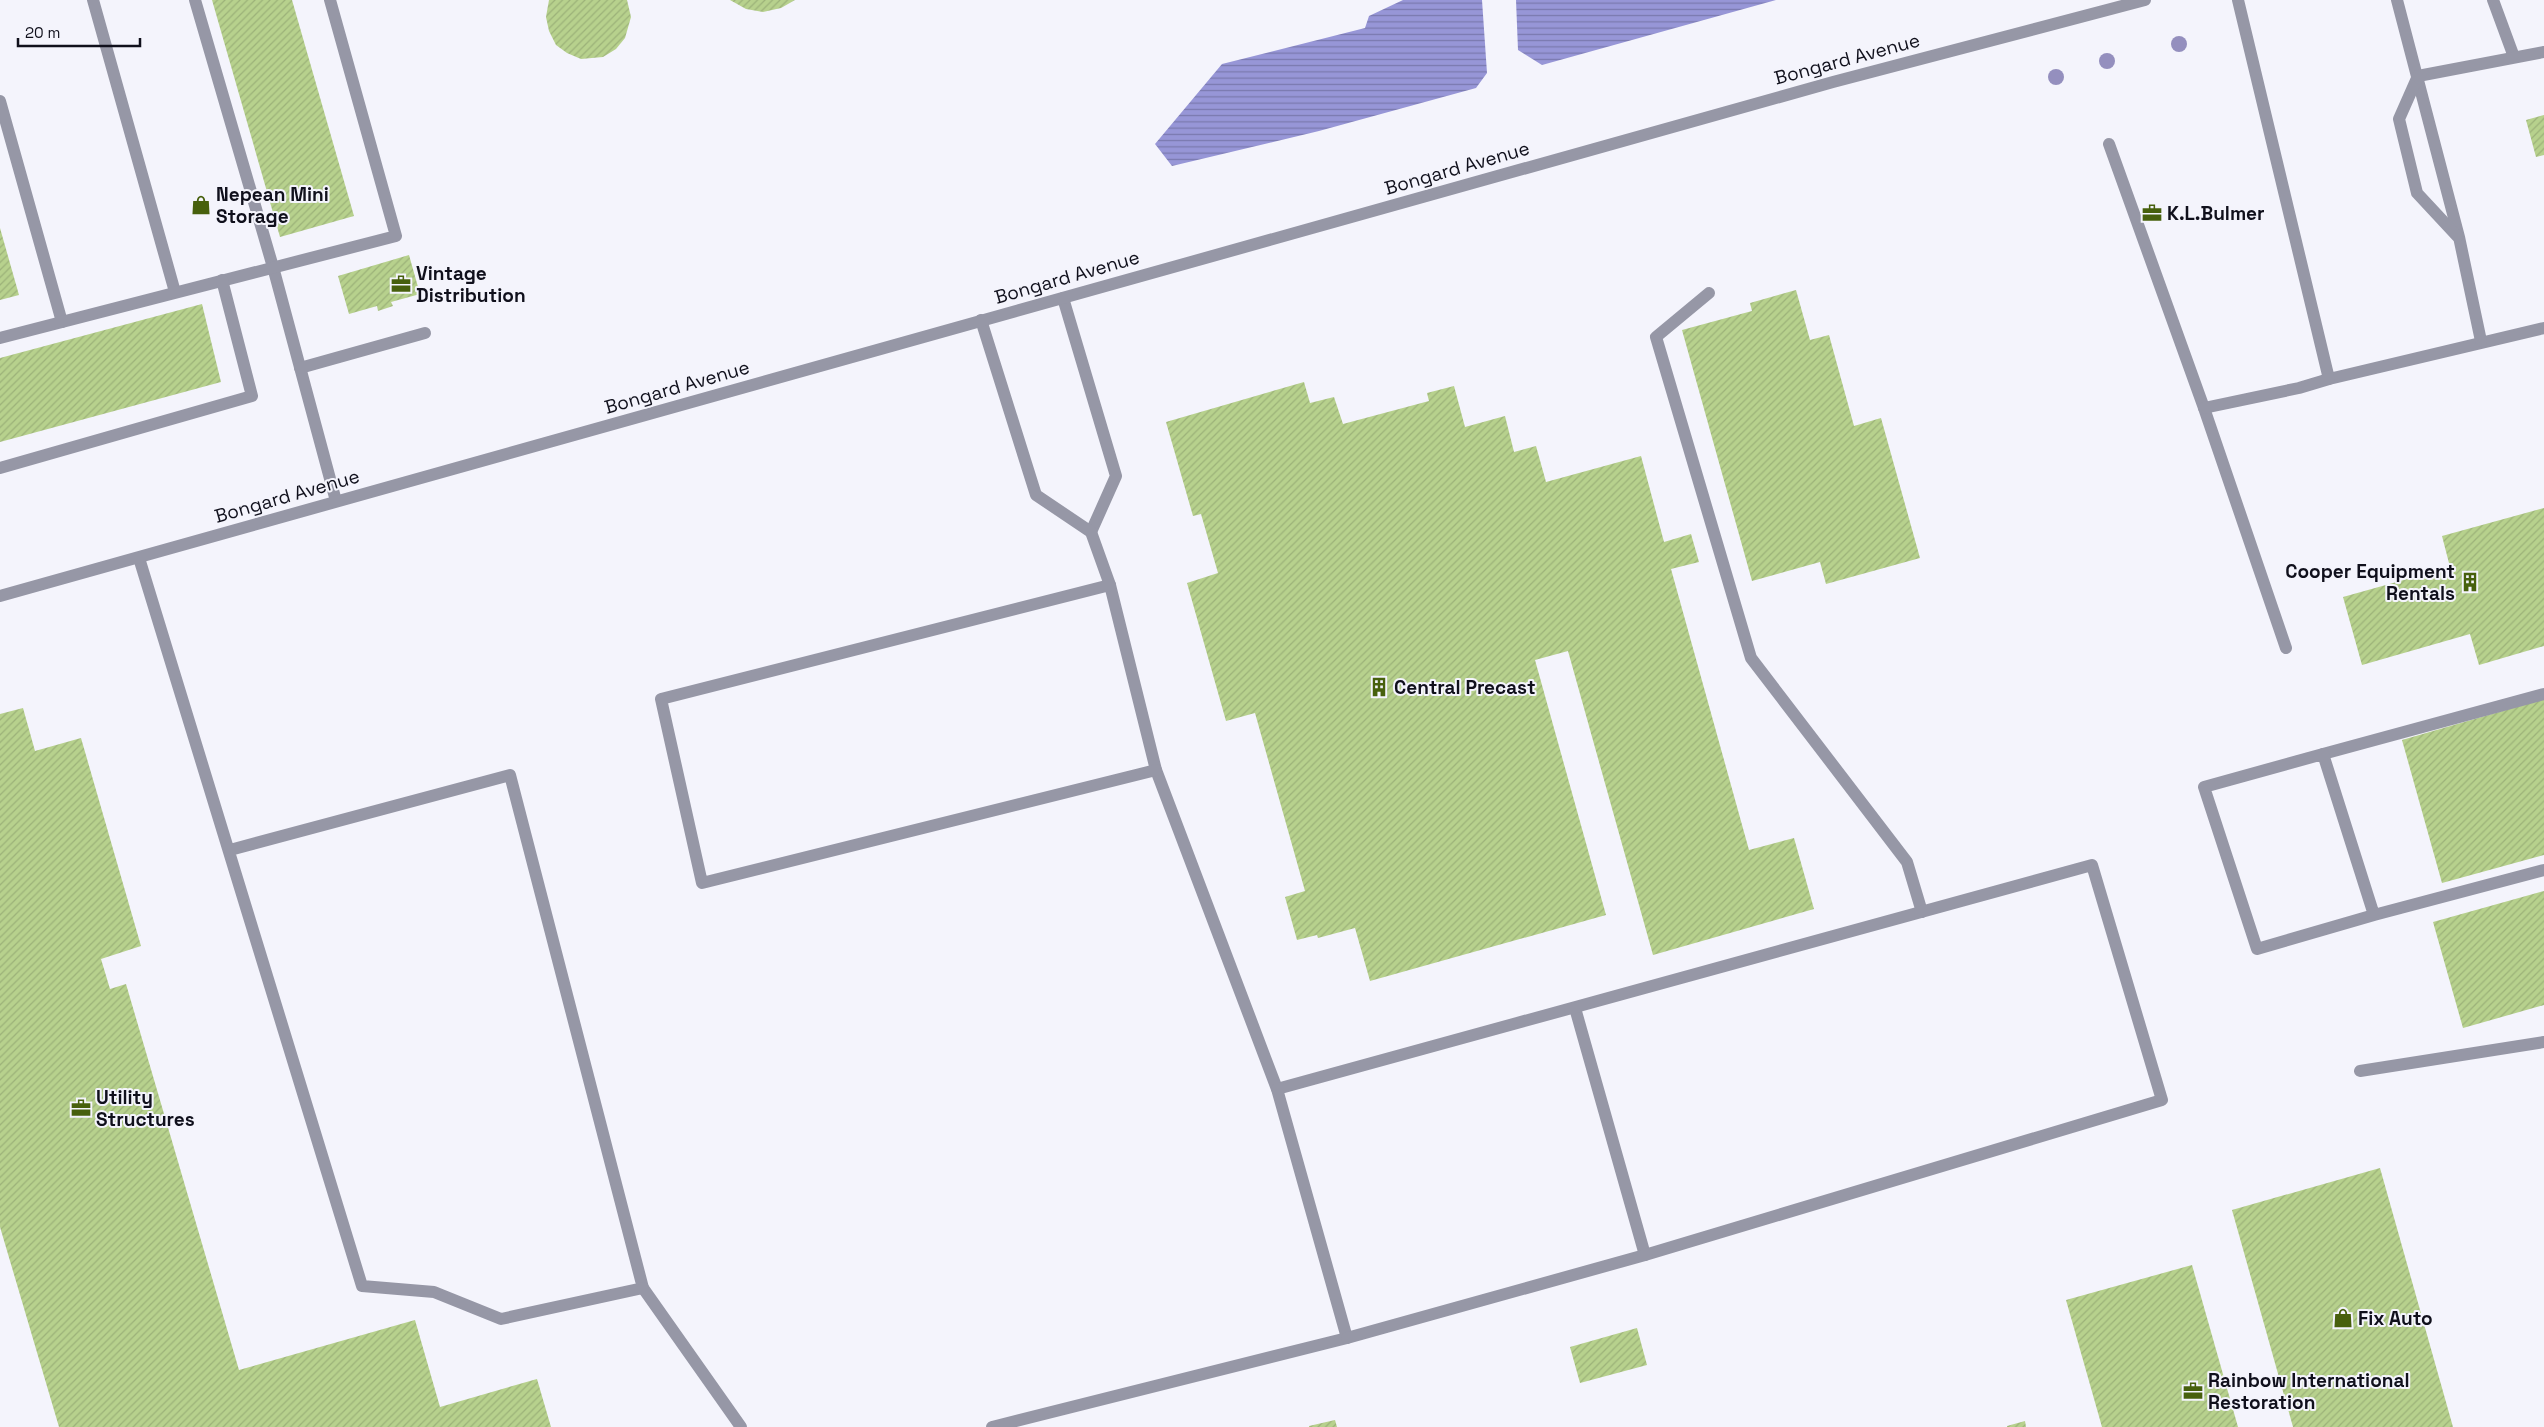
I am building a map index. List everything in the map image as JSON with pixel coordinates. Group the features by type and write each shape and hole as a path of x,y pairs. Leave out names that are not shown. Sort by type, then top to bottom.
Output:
{"street":[{"path":"94,0 175,292"},
{"path":"195,0 274,267 336,501"},
{"path":"0,338 396,236 330,0"},
{"name":"Bongard Avenue","path":"0,596 1832,82 2145,0"},
{"path":"2238,0 2329,379"},
{"path":"2397,0 2418,76 2482,341"},
{"path":"2493,0 2514,57"},
{"path":"2418,76 2544,52"},
{"path":"2418,76 2399,119 2417,193 2458,237"},
{"path":"0,101 62,322"},
{"path":"2109,144 2204,408 2286,648"},
{"path":"0,468 252,396 222,280"},
{"path":"1709,293 1656,337 1752,658 1907,862 1922,912"},
{"path":"1063,298 1116,476 1091,532"},
{"path":"982,320 1036,495 1091,532 1110,585 1156,770 1277,1089 1347,1338"},
{"path":"2204,408 2299,388 2482,341 2544,328"},
{"path":"300,368 425,333"},
{"path":"139,558 362,1286 434,1292 500,1319 643,1288"},
{"path":"1110,585 661,699 702,883 1156,770"},
{"path":"2544,694 2204,787 2256,949 2374,915 2544,870"},
{"path":"2323,754 2374,915"},
{"path":"230,850 510,775 643,1288 741,1427"},
{"path":"992,1427 1347,1338 1645,1255 2162,1100 2092,865 1277,1089"},
{"path":"1575,1008 1645,1255"},
{"path":"2360,1071 2544,1042"}],"water":[{"path":"1403,0 1482,0 1487,73 1476,88 1319,131 1172,166 1155,144 1222,64 1365,28 1369,16"},
{"path":"1516,0 1776,0 1542,65 1518,50"}],"building":[{"path":"212,0 292,0 354,216 280,237"},
{"path":"549,0 627,0 631,17 625,38 616,49 603,57 581,59 567,53 556,45 549,31 546,17"},
{"path":"730,0 795,0 781,8 763,12 746,9"},
{"path":"2544,115 2544,155 2536,157 2526,120"},
{"path":"0,228 19,295 0,300"},
{"path":"409,255 420,294 391,302 393,306 378,311 377,306 349,314 338,276"},
{"path":"1796,290 1810,340 1829,335 1854,426 1881,418 1920,558 1826,584 1820,562 1752,581 1682,330 1752,311 1750,303"},
{"path":"202,304 221,382 0,442 0,358"},
{"name":"Central Precast","path":"1304,382 1310,403 1334,397 1343,424 1429,401 1427,393 1454,386 1465,427 1505,416 1514,452 1536,446 1546,482 1641,456 1664,542 1691,534 1699,562 1671,569 1749,850 1794,838 1814,909 1653,955 1568,651 1535,660 1606,915 1370,981 1355,928 1318,938 1317,935 1297,940 1285,897 1305,891 1255,713 1226,721 1187,583 1218,573 1201,514 1193,516 1166,422"},
{"name":"Cooper Equipment Rentals","path":"2544,508 2544,646 2479,665 2470,634 2362,665 2343,597 2450,567 2442,536"},
{"path":"2544,699 2544,855 2442,883 2402,740"},
{"name":"Utility Structures","path":"23,708 35,751 81,738 141,946 101,959 110,989 126,984 239,1370 415,1320 440,1407 537,1379 551,1427 59,1427 0,1227 0,714"},
{"path":"2544,891 2544,1005 2463,1028 2433,922"},
{"name":"Fix Auto","path":"2380,1168 2453,1427 2293,1427 2232,1210"},
{"path":"2192,1265 2238,1427 2102,1427 2066,1300"},
{"path":"1637,1328 1647,1365 1580,1383 1570,1347"},
{"path":"1335,1420 1337,1427 1309,1427 1309,1426"},
{"path":"2025,1421 2026,1427 2007,1427 2007,1426"}],"place":[{"name":"Nepean Mini Storage","path":"201,205"},
{"name":"K.L.Bulmer","path":"2152,213"},
{"name":"Vintage Distribution","path":"401,284"},
{"name":"Cooper Equipment Rentals","path":"2470,582"},
{"name":"Central Precast","path":"1379,687"},
{"name":"Utility Structures","path":"81,1108"},
{"name":"Fix Auto","path":"2343,1318"},
{"name":"Rainbow International Restoration","path":"2193,1391"}]}
